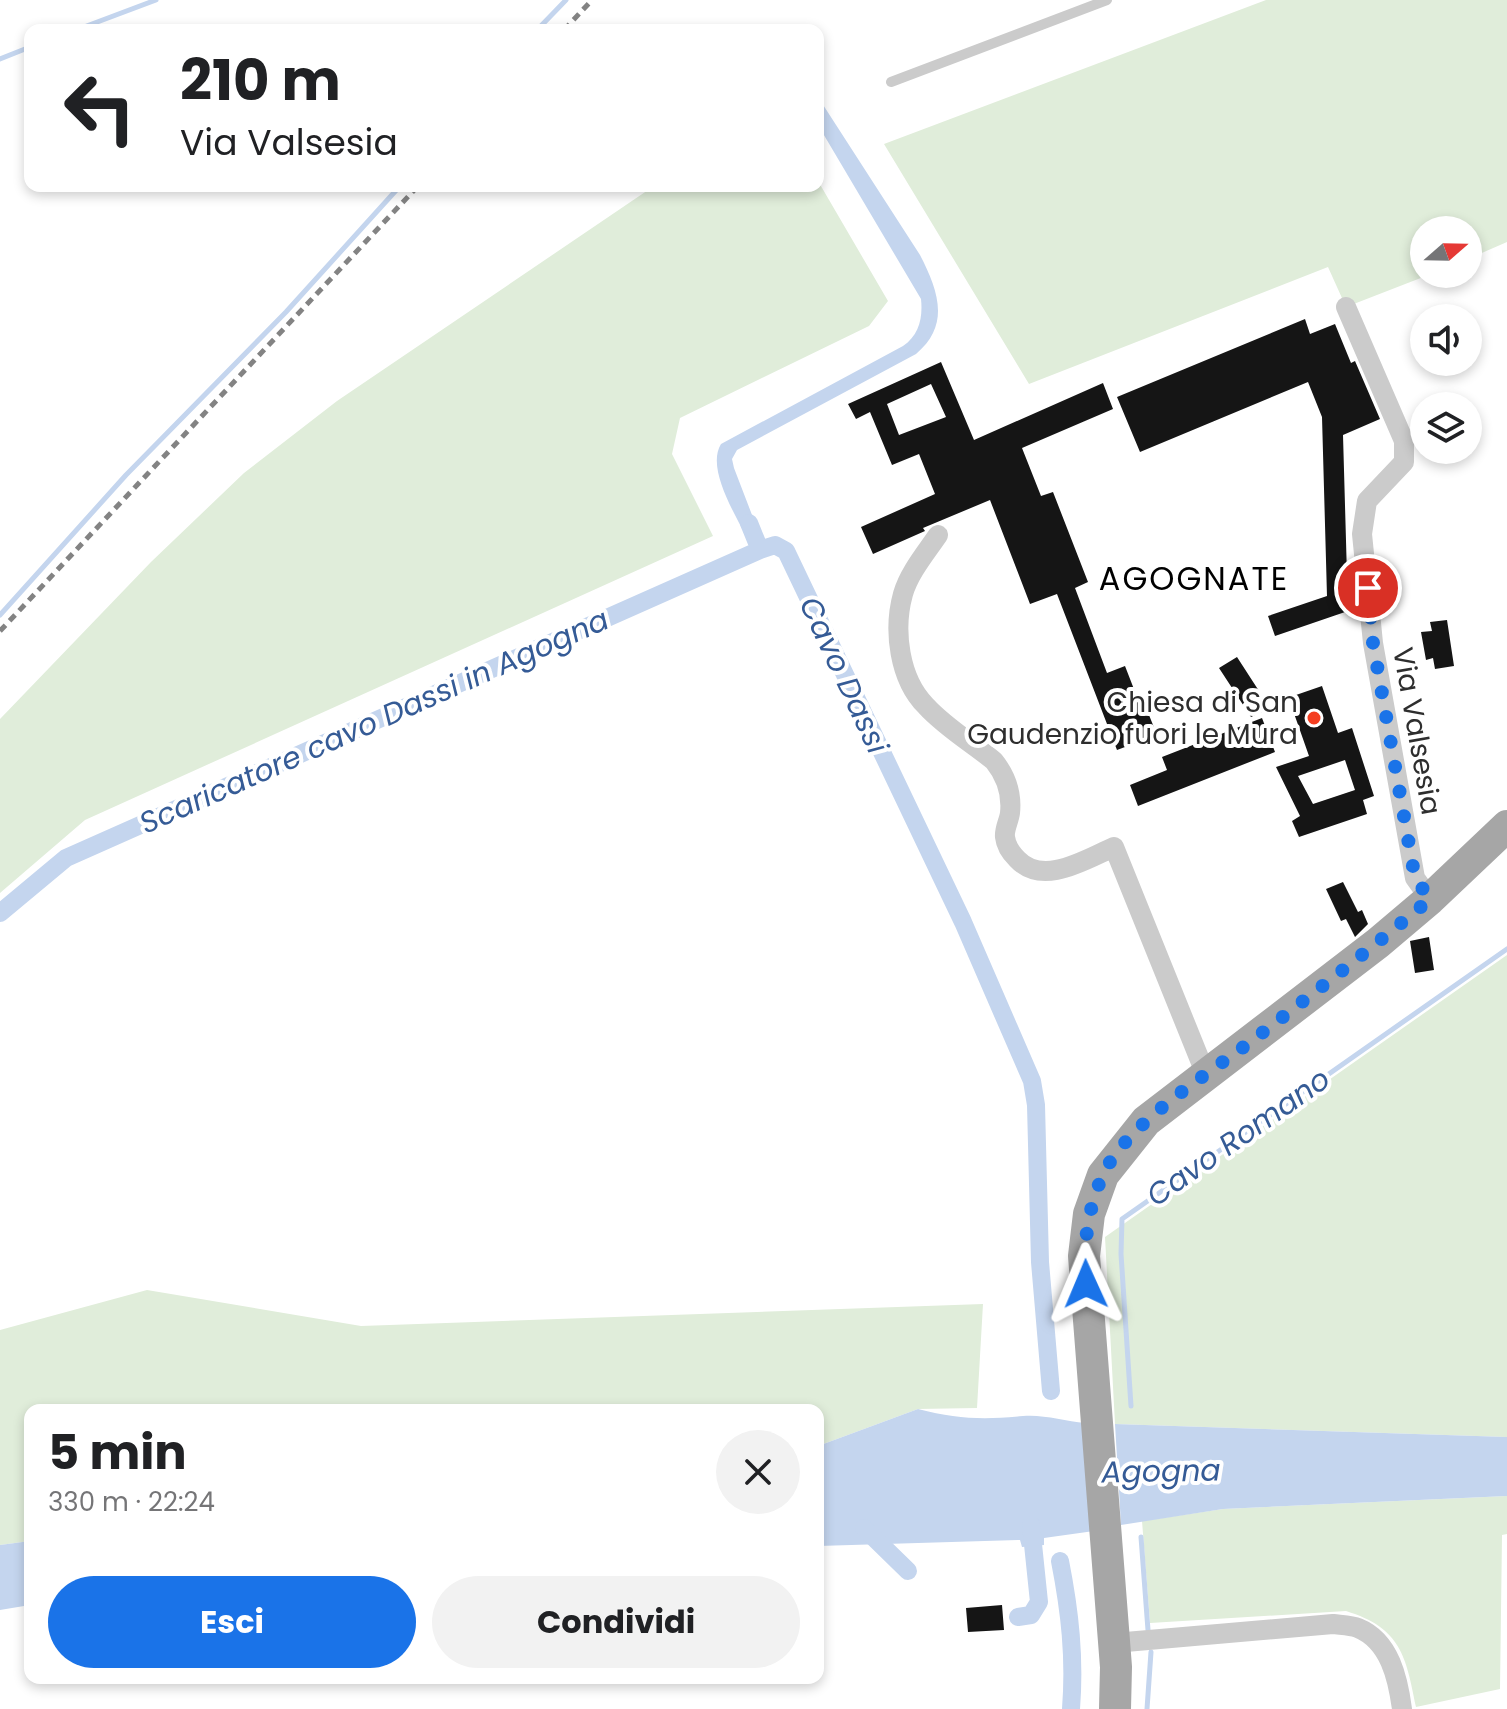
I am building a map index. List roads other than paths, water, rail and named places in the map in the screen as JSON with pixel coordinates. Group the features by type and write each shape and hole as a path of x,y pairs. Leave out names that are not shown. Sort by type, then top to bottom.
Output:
{"main road":[{"path":"1115,1709 1114,1643 1084,1256 1089,1214 1103,1175 1146,1121 1378,943 1507,826"}],"street":[{"name":"Via Valsesia","path":"1346,307 1404,441 1404,462 1367,501 1362,534 1373,643 1415,878 1430,899"},
{"path":"938,535 912,574 903,594 899,645 913,691 926,707 1002,770 1010,798 1004,835 1009,851 1023,865 1038,871 1059,870 1114,847 1206,1075"},
{"path":"1114,1643 1333,1624 1358,1628 1377,1642 1392,1661 1402,1709"}],"lane":[{"path":"891,82 1107,0"}],"water":[{"path":"824,106 920,255 936,294 937,319 927,343 916,354 737,450 732,459 734,468 762,541 751,546 720,481 717,455 721,444 903,346 916,331 921,299 824,135"},
{"path":"918,1409 970,1418 1038,1416 1085,1423 1094,1531 1044,1538 1044,1545 1022,1547 1020,1540 824,1546 824,1444"},
{"name":"Agogna","path":"1115,1424 1507,1437 1507,1496 1223,1509 1121,1525"},
{"path":"24,1542 24,1606 0,1610 0,1545"}],"waterway":[{"path":"92,24 156,0"},
{"path":"543,24 566,0"},
{"path":"0,59 24,49"},
{"path":"0,615 126,475 286,312 395,192"},
{"name":"Cavo Dassi","path":"749,523 760,550 775,545 786,551 963,922 1032,1081 1036,1105 1040,1262 1051,1391"},
{"name":"Scaricatore cavo Dassi in Agogna","path":"0,913 66,858 760,550"},
{"name":"Cavo Romano","path":"1131,1406 1121,1254 1122,1219 1507,949"},
{"path":"1018,1617 1031,1615 1039,1602 1031,1525"},
{"path":"864,1528 908,1571"},
{"name":"Cavo Romano","path":"1141,1537 1148,1630"},
{"name":"Cavo Dassi","path":"1060,1561 1071,1635 1071,1709"},
{"name":"Cavo Romano","path":"1147,1709 1151,1652"}],"railway":[{"path":"570,24 592,0"},
{"path":"0,631 412,192"}],"place":[{"name":"Chiesa di San Gaudenzio fuori le Mura","path":"1314,718"}],"district":[{"name":"AGOGNATE","path":"1194,578"}]}
